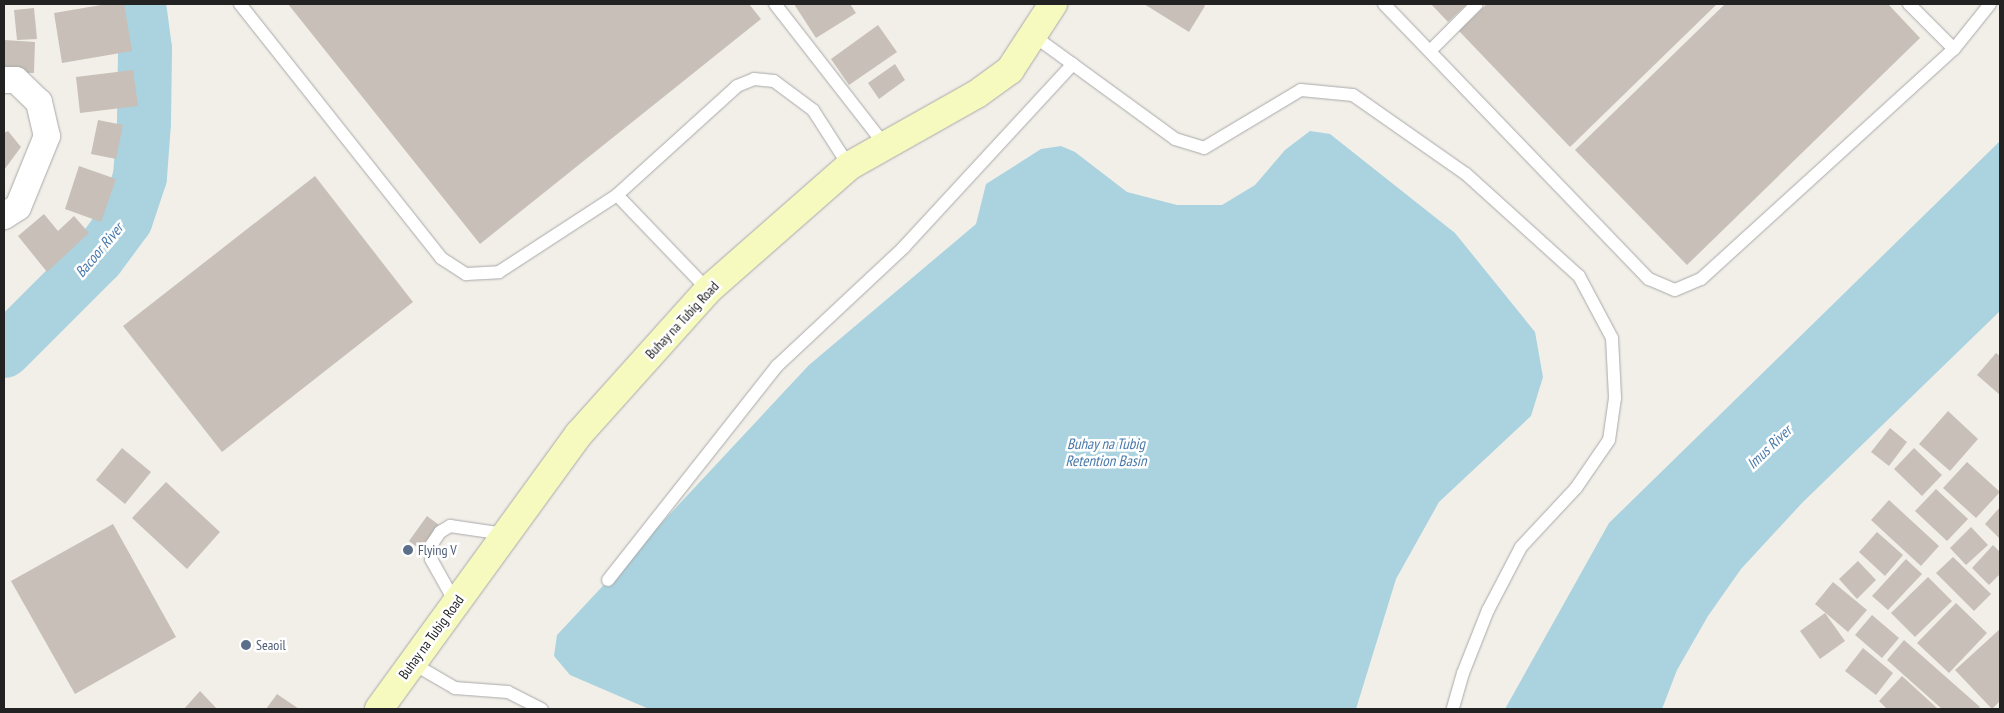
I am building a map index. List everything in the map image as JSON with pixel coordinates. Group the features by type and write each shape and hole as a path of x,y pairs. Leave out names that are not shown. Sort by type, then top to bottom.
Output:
{"main road":[{"name":"Buhay na Tubig Road","path":"379,709 504,534 579,434 708,290 849,166 1010,70 1034,36 1053,4"}],"street":[{"path":"4,80 16,80 38,102 47,136 18,206 4,216"}],"lane":[{"path":"240,4 441,258 466,274 499,272 617,195 737,86 754,79 774,81 813,110 849,166"},
{"path":"775,4 884,144"},
{"path":"1384,4 1649,279 1675,290 1700,279 1954,49 1990,4"},
{"path":"1430,51 1478,4"},
{"path":"1909,4 1954,49"},
{"path":"1034,36 1175,139 1204,148 1301,90 1353,95 1466,174 1579,276 1612,338 1615,398 1608,440 1576,488 1521,547 1488,610 1463,673 1453,709"},
{"path":"608,580 777,366 904,246 1073,64"},
{"path":"617,195 708,290"},
{"path":"455,602 431,559 432,544 440,532 450,526 504,534"},
{"path":"412,663 455,688 508,692 542,709"}],"water":[{"name":"Buhay na Tubig Retention Basin","path":"1310,131 1330,134 1455,233 1535,332 1543,377 1531,416 1439,502 1396,579 1356,709 649,709 570,675 554,656 557,635 809,365 976,224 986,184 1041,149 1061,146 1075,152 1127,192 1177,205 1222,205 1255,185 1285,150"},
{"name":"Imus River","path":"2000,141 2000,311 1802,503 1741,569 1708,616 1677,670 1662,709 1505,709 1609,523"}],"building":[{"path":"107,4 124,4 132,51 62,63 54,13"},
{"path":"288,4 749,4 761,19 480,244"},
{"path":"794,4 850,4 856,13 816,38"},
{"path":"1144,4 1202,4 1205,6 1189,32"},
{"path":"1431,4 1467,4 1448,22"},
{"path":"1487,4 1717,4 1570,147 1459,31"},
{"path":"1725,4 1888,4 1920,38 1687,265 1575,150"},
{"path":"34,8 37,39 17,40 14,10"},
{"path":"878,25 897,52 849,85 831,59"},
{"path":"4,40 35,42 34,73 4,72"},
{"path":"895,64 905,80 879,99 868,83"},
{"path":"133,70 138,106 80,113 76,77"},
{"path":"98,120 123,125 116,159 91,154"},
{"path":"8,131 21,147 4,170 4,133"},
{"path":"79,166 116,179 101,222 65,209"},
{"path":"315,176 413,302 222,452 123,326"},
{"path":"44,214 58,231 74,216 89,233 47,272 18,236"},
{"path":"1996,353 2000,356 2000,395 1977,375"},
{"path":"1948,411 1978,439 1950,471 1919,444"},
{"path":"1890,428 1907,442 1889,466 1871,452"},
{"path":"122,448 151,472 125,504 96,480"},
{"path":"1914,448 1942,475 1922,496 1894,469"},
{"path":"1967,462 2000,492 1976,518 1943,488"},
{"path":"166,482 220,532 187,569 132,518"},
{"path":"1936,489 1968,519 1947,541 1915,511"},
{"path":"1889,500 1939,546 1921,566 1871,520"},
{"path":"2000,507 2000,539 1985,524"},
{"path":"427,516 439,525 421,550 409,541"},
{"path":"113,524 176,637 75,694 11,581"},
{"path":"1971,527 1988,545 1966,565 1950,548"},
{"path":"1877,532 1903,555 1885,576 1859,552"},
{"path":"1993,545 2000,552 2000,574 1989,585 1972,568"},
{"path":"1953,557 1991,594 1974,611 1936,573"},
{"path":"1906,559 1922,574 1888,610 1872,596"},
{"path":"1858,561 1876,580 1857,599 1839,579"},
{"path":"1928,577 1952,601 1915,637 1891,613"},
{"path":"1833,582 1867,610 1848,632 1815,604"},
{"path":"1956,603 1987,633 1949,673 1917,643"},
{"path":"1825,613 1845,641 1820,659 1800,631"},
{"path":"1872,615 1899,638 1882,658 1855,635"},
{"path":"2000,629 2000,701 1992,709 1955,670"},
{"path":"1904,640 1980,707 1978,709 1942,709 1887,660"},
{"path":"1863,648 1893,673 1876,695 1845,671"},
{"path":"1902,676 1938,709 1887,709 1879,701"},
{"path":"200,691 217,709 184,709"},
{"path":"277,694 299,709 266,709"}],"waterway":[{"name":"Bacoor River","path":"4,351 98,257 126,219 140,177 144,122 145,49 139,4"}],"place":[{"name":"Flying V","path":"408,550"},
{"name":"Seaoil","path":"246,645"}]}
